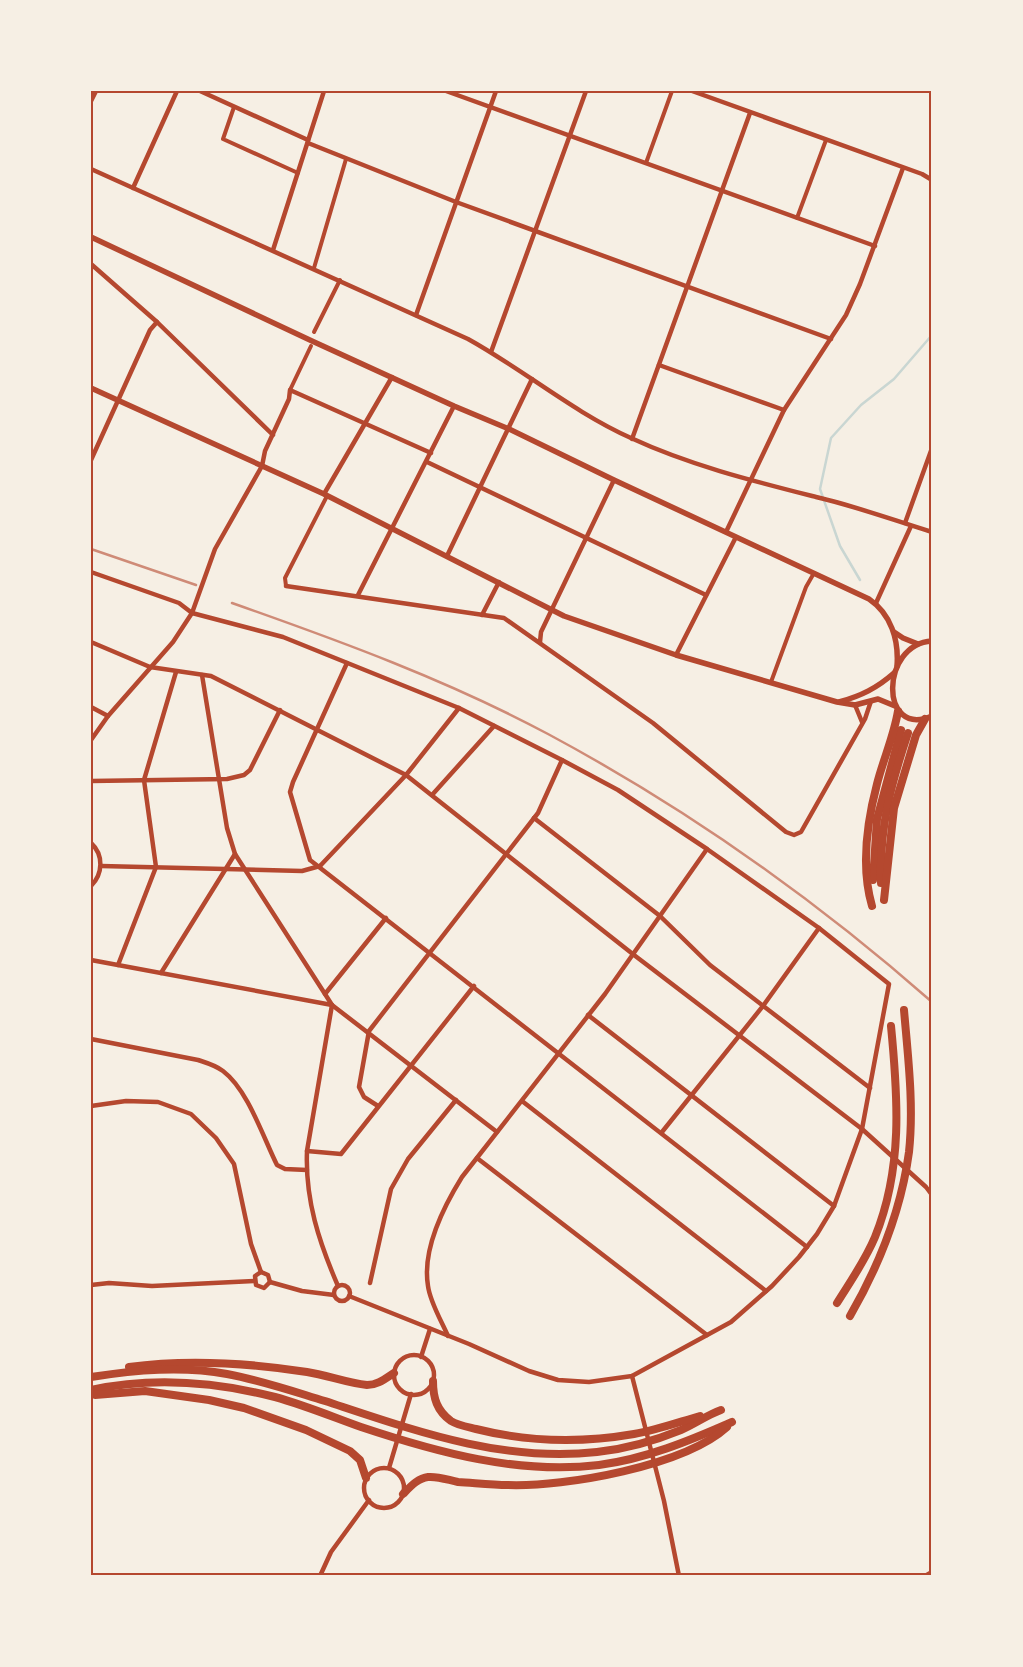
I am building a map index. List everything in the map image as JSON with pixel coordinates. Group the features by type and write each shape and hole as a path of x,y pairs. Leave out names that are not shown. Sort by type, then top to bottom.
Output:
{"highway":[{"path":"897,708 895,727 877,784 868,835 868,895 872,906 872,866 877,819 905,731 883,820 880,859 881,893 884,900 894,808 916,735 930,717"},
{"path":"850,1316 878,1265 901,1194 909,1151 910,1114 904,1010"},
{"path":"837,1303 857,1272 874,1237 892,1177 897,1141 898,1099 891,1026"},
{"path":"109,1374 116,1369 163,1362 227,1364 309,1372 368,1385 382,1381 394,1373"},
{"path":"91,1377 158,1369 225,1374 276,1386 439,1437 497,1449 538,1454 596,1452 622,1448 658,1439 718,1411 636,1434 571,1440 531,1438 496,1434 452,1422 437,1406 433,1393 433,1381"},
{"path":"91,1391 114,1385 158,1383 222,1386 276,1398 430,1448 477,1458 540,1466 598,1465 633,1458 659,1451 732,1422 716,1437 678,1453 641,1466 586,1480 509,1485 428,1477 412,1485 404,1494"},
{"path":"91,1391 95,1395 154,1392 209,1400 244,1408 306,1430 350,1451 360,1460 366,1478"}],"street":[{"path":"91,101 96,91"},
{"path":"133,188 177,91"},
{"path":"200,91 346,159 456,202 831,339"},
{"path":"274,250 324,91"},
{"path":"446,91 875,246"},
{"path":"416,315 496,91"},
{"path":"491,352 586,91"},
{"path":"646,163 672,91"},
{"path":"692,91 932,180"},
{"path":"234,107 223,139 298,173"},
{"path":"632,439 750,112"},
{"path":"797,218 826,140"},
{"path":"314,268 346,159"},
{"path":"91,168 314,268 491,352 563,400 632,439 702,466 833,501 932,532"},
{"path":"726,532 784,410 831,339 860,284 903,168"},
{"path":"91,237 454,406 509,429 876,603 894,632 902,638 918,644"},
{"path":"92,266 157,322 272,435"},
{"path":"314,332 340,280"},
{"path":"91,460 150,330 157,322"},
{"path":"91,740 108,716 173,642 192,614 215,548 230,518 262,466 272,435 289,398 290,390 311,346"},
{"path":"659,365 784,410"},
{"path":"392,377 367,422 363,425 326,495 285,578 286,586 358,595 366,599 504,618 653,723 786,832 794,835 802,832 868,714 871,701"},
{"path":"447,556 532,379"},
{"path":"91,388 326,495 564,616 676,655 837,702 856,705 878,699 897,708 910,719 930,717"},
{"path":"290,390 363,425 431,453"},
{"path":"358,595 390,528 427,462 454,406"},
{"path":"905,523 932,448"},
{"path":"427,462 706,595"},
{"path":"540,642 541,632 614,480"},
{"path":"876,603 911,526"},
{"path":"676,655 736,537"},
{"path":"91,572 178,603 192,614 283,637 459,708 562,760 618,790 707,849 819,928 889,984 862,1129 834,1206 818,1234 766,1292 731,1322 707,1336 632,1376 589,1382 558,1380 529,1372 448,1336 349,1296"},
{"path":"771,682 806,587 814,573"},
{"path":"482,615 499,582"},
{"path":"894,632 898,654 892,692 897,708"},
{"path":"837,702 869,692 879,686 896,669 905,654 918,644 931,640"},
{"path":"91,642 150,667 211,676 406,774 634,955 862,1129 926,1187 932,1195"},
{"path":"347,663 292,782 290,792 310,860 662,1132 807,1247"},
{"path":"118,965 156,867 144,780 176,672"},
{"path":"202,675 226,828 235,854 332,1005 369,1031 497,1132"},
{"path":"856,705 862,722"},
{"path":"91,707 108,716"},
{"path":"101,866 302,871 320,866 406,774 459,708"},
{"path":"91,781 239,777 250,770 280,710"},
{"path":"432,795 494,726"},
{"path":"378,1106 364,1097 359,1087 369,1031 534,818 562,760"},
{"path":"534,818 660,916 710,965 870,1088"},
{"path":"91,844 99,853 101,866 99,876 91,886"},
{"path":"448,1336 428,1287 428,1269 437,1222 445,1205 477,1158 634,955 707,849"},
{"path":"161,973 235,854"},
{"path":"325,994 386,918"},
{"path":"662,1132 763,1006 819,928"},
{"path":"91,960 332,1005"},
{"path":"307,1151 341,1154 474,986"},
{"path":"332,1005 307,1151 306,1170 318,1239 338,1286 334,1295"},
{"path":"588,1016 834,1206"},
{"path":"91,1039 198,1060 215,1066 234,1082 249,1105 277,1165 285,1169 306,1170"},
{"path":"370,1283 390,1189 408,1159 456,1100"},
{"path":"91,1106 126,1101 158,1102 191,1114 216,1138 234,1164 251,1244 261,1272 268,1275 270,1282"},
{"path":"522,1101 766,1292"},
{"path":"477,1158 707,1336"},
{"path":"254,1281 256,1274 261,1272"},
{"path":"91,1285 152,1286 254,1281 261,1288 270,1282"},
{"path":"270,1282 302,1291 334,1295"},
{"path":"338,1286 346,1286 349,1296"},
{"path":"334,1295 337,1300 342,1301 349,1296"},
{"path":"421,1357 430,1329"},
{"path":"421,1357 433,1369 433,1381 424,1392 411,1394 397,1386 394,1373 400,1361 405,1358 421,1357"},
{"path":"632,1376 664,1501 679,1576"},
{"path":"389,1468 411,1394"},
{"path":"389,1468 395,1470 403,1481 404,1494 395,1505 386,1508 378,1507 369,1500 364,1492 366,1478 375,1469 389,1468"},
{"path":"320,1576 331,1552 369,1500"},
{"path":"925,1576 932,1572"}],"waterway":[{"path":"860,580 840,546 820,489 831,438 861,405 894,379 932,335"}],"railway":[{"path":"91,549 196,585"},
{"path":"232,603 393,662 471,696 510,714 599,763 650,793 748,857 842,927 932,1002"}]}
